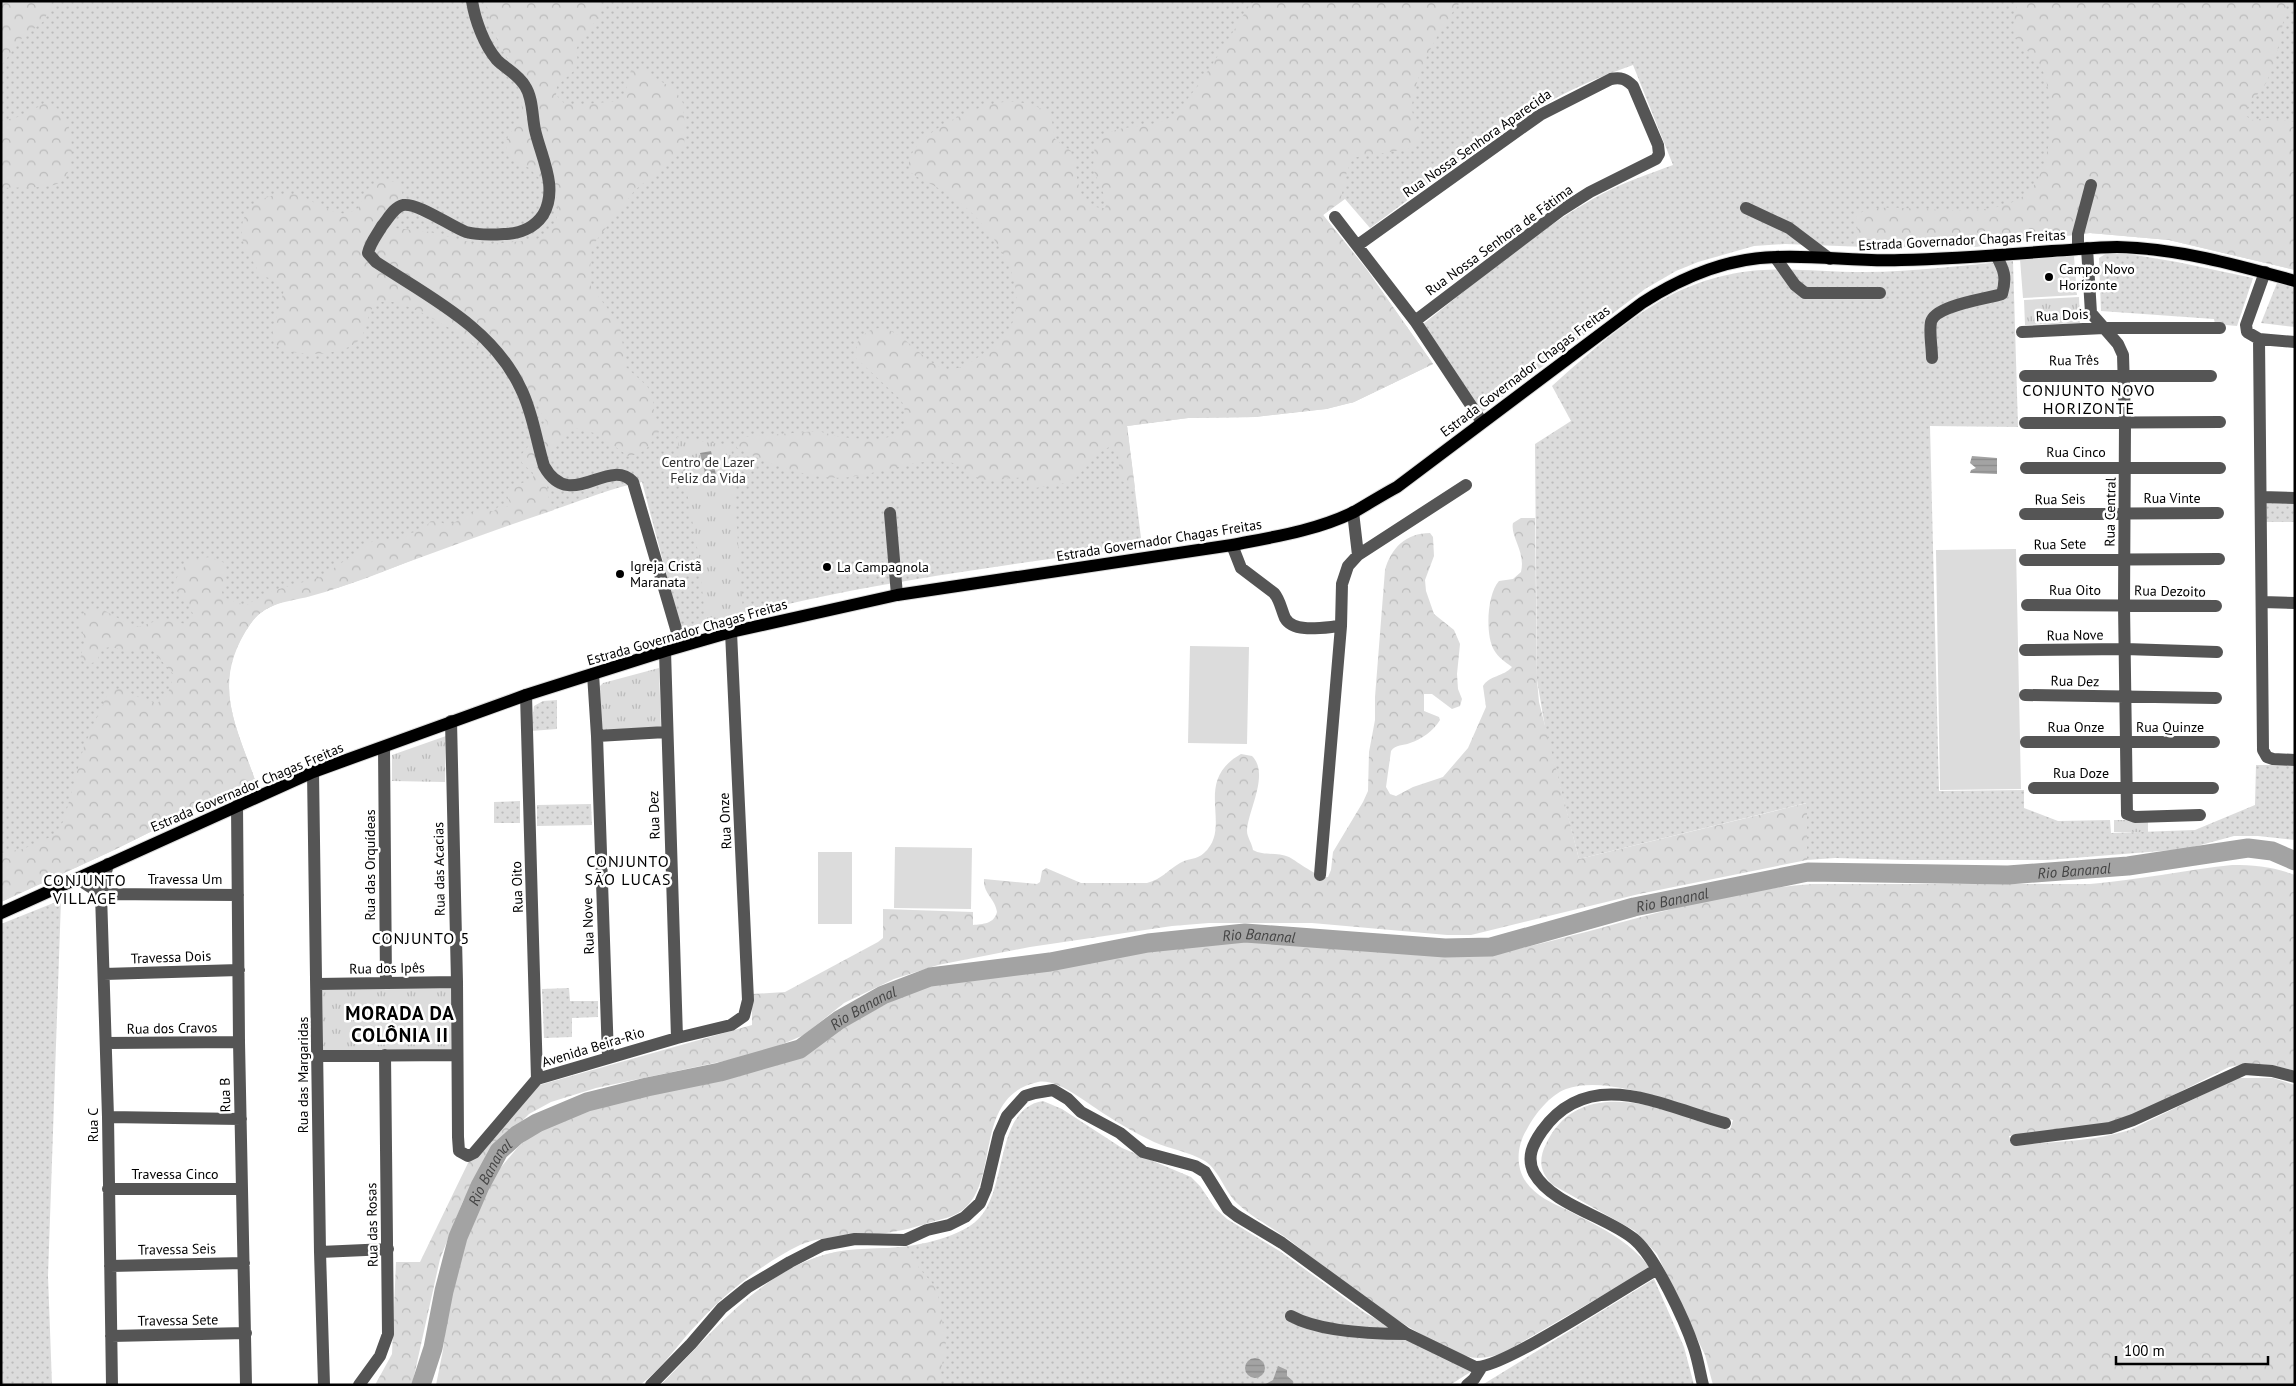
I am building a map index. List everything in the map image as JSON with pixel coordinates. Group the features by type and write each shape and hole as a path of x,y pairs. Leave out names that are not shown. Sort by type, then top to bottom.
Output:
{"main road":[{"name":"Estrada Governador Chagas Freitas","path":"1,913 313,772 526,695 681,646 731,632 897,595 1232,545 1304,530 1353,512 1397,486 1642,303 1662,290 1726,264 1776,257 1895,261 2117,247 2169,252 2265,272 2295,281"}],"street":[{"path":"472,1 473,11 489,49 497,60 521,80 527,88 536,132 546,166 548,199 544,213 538,221 520,232 488,235 465,231 412,206 400,206 384,224 369,246 368,253 376,262 463,320 491,344 521,387 544,466 558,482 576,486 614,475 623,476 633,482 681,646"},
{"name":"Rua Nossa Senhora Aparecida","path":"1358,245 1540,115 1574,96 1611,79 1619,77 1626,79 1633,86 1658,145 1659,154 1656,159"},
{"name":"Rua Nossa Senhora de Fátima","path":"1415,321 1560,212 1590,192 1656,159"},
{"name":"Rua Central","path":"2091,185 2078,234 2082,249 2090,309 2095,319 2122,350 2124,375 2126,467 2124,605 2127,814 2129,816 2200,815"},
{"path":"1746,208 1789,228 1830,259"},
{"path":"1335,217 1415,321 1482,422"},
{"path":"1932,358 1931,321 1938,312 1954,305 2002,294 2006,282 2003,268 1996,255"},
{"path":"1776,257 1795,285 1804,293 1880,293"},
{"path":"2265,272 2246,325 2248,334 2259,338 2295,342"},
{"name":"Rua Dois","path":"2022,332 2104,328 2220,328"},
{"path":"2259,338 2263,750 2267,757 2273,759 2295,760"},
{"name":"Rua Três","path":"2025,376 2211,376"},
{"path":"2024,423 2220,422"},
{"name":"Rua Cinco","path":"2026,468 2220,468"},
{"path":"1320,875 1341,626 1342,584 1348,566 1358,556 1466,485"},
{"path":"2262,497 2295,498"},
{"path":"1353,512 1358,556"},
{"path":"890,513 897,595"},
{"name":"Rua Vinte","path":"2125,513 2218,513"},
{"name":"Rua Seis","path":"2025,514 2125,513"},
{"path":"1232,545 1241,568 1274,593 1278,598 1284,616 1290,624 1300,627 1341,626"},
{"name":"Rua Sete","path":"2025,560 2219,559"},
{"path":"2262,602 2295,603"},
{"name":"Rua Oito","path":"2026,605 2124,605"},
{"name":"Rua Dezoito","path":"2124,605 2216,606"},
{"name":"Rua Onze","path":"731,632 747,1008"},
{"name":"Rua Nove","path":"2025,650 2125,649 2217,652"},
{"name":"Rua Dez","path":"665,651 666,732 677,1038"},
{"name":"Rua Nove","path":"593,674 597,736 608,1058"},
{"name":"Rua Oito","path":"526,695 537,1079"},
{"name":"Rua Dez","path":"2026,695 2216,698"},
{"name":"Rua das Acacias","path":"451,721 459,1149 464,1155 472,1155"},
{"path":"597,736 666,732"},
{"name":"Rua Onze","path":"2026,742 2126,742"},
{"name":"Rua Quinze","path":"2126,742 2214,742"},
{"name":"Rua das Orquídeas","path":"384,747 386,982"},
{"name":"Rua das Margaridas","path":"313,772 320,1252 324,1381"},
{"name":"Rua Doze","path":"2034,788 2127,791 2213,788"},
{"name":"Rua B","path":"238,805 239,1042 246,1385"},
{"name":"Rua C","path":"108,864 101,893 108,1117 112,1385"},
{"path":"78,879 101,893"},
{"name":"Travessa Um","path":"101,893 238,894"},
{"name":"Travessa Dois","path":"104,974 239,970"},
{"name":"Rua dos Ipês","path":"317,984 457,982"},
{"name":"Avenida Beira-Rio","path":"472,1155 537,1079 677,1038 731,1025 744,1016 747,1008"},
{"name":"Rua dos Cravos","path":"106,1043 239,1042"},
{"name":"Rua das Rosas","path":"359,1385 376,1362 387,1342 388,1249 385,1055"},
{"path":"317,1056 458,1055"},
{"path":"2016,1140 2110,1128 2133,1120 2245,1069 2272,1071 2295,1077"},
{"path":"651,1385 691,1344 722,1308 748,1287 790,1262 823,1245 856,1239 905,1240 927,1230 949,1225 965,1217 980,1203 986,1189 999,1134 1007,1116 1025,1096 1045,1090 1053,1090 1061,1094 1081,1112 1120,1133 1143,1152 1195,1166 1205,1172 1228,1209 1282,1242 1407,1334 1464,1363 1481,1368"},
{"path":"1703,1385 1694,1348 1656,1270 1642,1247 1634,1239 1567,1201 1541,1181 1531,1165 1530,1158 1534,1141 1548,1122 1562,1109 1573,1102 1600,1096 1626,1095 1658,1101 1725,1124"},
{"path":"108,1117 241,1119"},
{"name":"Travessa Cinco","path":"108,1189 242,1189"},
{"path":"320,1252 388,1249"},
{"name":"Travessa Seis","path":"110,1266 244,1263"},
{"path":"1467,1385 1474,1379 1481,1368 1509,1357 1656,1270"},
{"path":"1292,1316 1308,1323 1362,1333 1407,1334"},
{"name":"Travessa Sete","path":"111,1336 246,1333"}],"green space":[{"path":"1,1 2295,1 2295,270 2169,240 2090,233 1973,247 1867,247 1785,244 1754,246 1698,262 1676,271 1645,289 1481,413 1422,325 1509,255 1578,208 1619,186 1673,165 1633,65 1575,88 1519,120 1476,149 1370,228 1345,199 1323,215 1367,270 1433,364 1354,402 1326,409 1255,417 1188,418 1127,426 1142,546 974,570 848,591 775,607 682,633 642,482 612,490 478,535 352,583 278,603 258,615 239,644 232,664 229,683 234,720 255,780 114,850 1,902"},
{"path":"1,1 52,1 44,21 22,38 1,66"},
{"path":"486,1 599,1 600,16 582,37 576,50 578,62 576,69 557,86 556,95 564,103 576,105 618,101 624,98 631,70 641,69 675,90 683,103 684,144 677,156 635,190 592,246 590,269 591,287 618,322 626,367 647,386 653,396 654,413 660,428 658,434 647,448 639,454 628,456 598,434 574,428 536,468 542,470 546,476 548,496 554,510 339,587 278,604 264,610 257,615 235,651 230,670 229,688 235,724 255,780 114,850 1,902 1,853 23,849 55,835 64,820 84,746 109,691 122,688 157,704 167,696 174,675 152,650 123,650 110,647 101,649 97,662 86,664 80,659 85,641 78,615 100,608 130,625 138,627 165,618 185,624 191,621 194,616 175,585 176,579 190,560 210,557 225,563 227,571 222,593 233,601 246,605 272,591 321,577 373,541 401,540 411,533 422,530 431,521 439,521 448,526 475,511 494,511 499,506 507,507 510,503 506,493 508,488 533,479 533,473 522,463 521,455 548,423 531,394 502,370 486,353 467,339 428,316 393,302 376,304 369,315 362,336 349,347 339,351 315,354 282,349 274,344 272,332 284,290 278,280 265,277 260,273 245,247 242,235 242,223 246,214 253,205 263,199 275,195 290,194 306,198 332,211 347,214 358,208 365,193 373,184 382,180 392,181 401,187 402,195 394,228 430,232 481,245 535,240 549,233 556,222 558,209 556,195 529,168 509,158 507,152 507,139 511,132 519,125 522,108 520,92 510,63 491,28"},
{"path":"1254,1 1461,1 1437,37 1419,77 1412,105 1413,115 1419,131 1419,141 1416,146 1353,158 1347,171 1340,202 1323,215 1367,270 1433,364 1354,402 1326,409 1255,417 1188,418 1127,426 1135,488 1120,480 1118,452 1109,447 1099,453 1072,482 1035,488 1023,478 987,480 976,477 953,463 937,461 915,463 850,477 822,477 777,466 737,448 736,441 745,437 818,431 840,437 875,440 898,435 904,427 906,418 901,400 856,358 857,343 868,332 880,328 891,331 903,338 936,365 951,369 966,365 984,353 1009,330 1015,311 1016,292 1012,273 1004,254 979,220 965,206 910,172 910,159 916,147 928,135 960,116 992,104 1010,102 1034,106 1051,115 1055,139 1071,151 1079,188 1087,202 1095,207 1105,208 1107,202 1093,169 1095,143 1113,131 1154,124 1176,113 1200,82"},
{"path":"2018,1 2287,1 2271,72 2264,86 2249,106 2246,116 2252,120 2266,118 2295,122 2295,270 2169,240 2090,233 1973,247 1853,246 1858,233 1856,217 1867,210 1887,208 1968,210 1995,207 2018,199 2035,184 2046,157 2049,141 2050,106 2048,90 2039,63 2018,43 2014,35 2014,22"},
{"path":"44,103 54,106 62,114 68,125 72,152 66,176 54,185 1,188 1,120 24,115"},
{"path":"2117,252 2253,278 2237,326 2215,324 2214,319 2101,311 2099,258 2107,253"},
{"name":"Campo Novo Horizonte","path":"2074,256 2077,295 2023,298 2020,259"},
{"path":"2013,261 2018,427 1930,426 1939,791 2024,790 2024,808 2058,821 2110,820 2111,833 2195,830 2255,805 2256,765 2295,765 2295,840 2258,836 2234,836 2186,849 2048,860 1835,858 1807,860 1806,803 1579,859 1546,733 1537,680 1535,444 1571,421 1552,386 1582,359 1633,319 1669,296 1710,279 1775,269 1883,272"},
{"path":"2277,283 2295,287 2295,327 2261,323"},
{"path":"2079,297 2080,323 2025,325 2024,300"},
{"name":"Centro de Lazer Feliz da Vida","path":"677,437 731,446 743,611 706,622 697,547"},
{"path":"2265,502 2295,502 2295,522 2266,522"},
{"path":"1521,518 1535,518 1537,680 1539,702 1579,859 1807,803 1807,860 1639,894 1471,935 1447,935 1312,923 1209,923 1172,926 1030,947 938,965 894,979 844,1003 804,1035 748,1056 596,1088 551,1102 529,1114 510,1133 484,1166 463,1201 440,1259 412,1385 375,1385 392,1354 396,1262 420,1262 468,1163 536,1086 752,1025 752,994 785,992 878,942 883,938 883,909 973,912 973,925 977,925 991,921 997,912 994,903 985,889 984,879 1037,884 1040,882 1042,871 1046,868 1081,883 1147,883 1157,879 1180,863 1204,853 1212,842 1215,830 1215,791 1218,777 1226,765 1241,754 1252,756 1259,772 1257,792 1247,831 1253,850 1289,857 1315,873 1328,877 1331,870 1333,852 1368,791 1369,752 1375,720 1375,697 1385,570 1391,555 1401,543 1414,536 1430,533 1433,537 1434,556 1425,580 1426,591 1434,614 1454,630 1460,644 1457,674 1458,689 1462,699 1460,706 1452,709 1432,694 1424,694 1424,711 1439,717 1440,720 1423,737 1414,742 1397,746 1391,751 1386,787 1390,794 1396,796 1413,787 1443,777 1468,748 1486,707 1483,686 1489,680 1505,673 1512,667 1494,650 1488,625 1490,605 1495,587 1499,581 1513,579 1521,572 1521,557 1514,534 1513,523"},
{"path":"2016,549 2021,789 1940,790 1936,550"},
{"path":"1190,646 1249,647 1247,744 1188,743"},
{"path":"659,668 661,729 601,733 600,686 603,683"},
{"path":"557,700 557,729 531,731 534,706 543,701"},
{"path":"446,736 445,782 392,781 392,755"},
{"path":"520,801 520,823 494,823 494,802"},
{"path":"591,804 592,825 537,826 537,805"},
{"path":"2114,820 2148,820 2148,832 2114,832"},
{"path":"895,847 972,848 971,909 894,908"},
{"path":"818,852 852,852 852,924 818,924"},
{"path":"2232,865 2264,867 2295,875 2295,1071 2262,1065 2229,1067 2140,1112 2102,1125 2009,1136 2012,1145 2101,1137 2130,1130 2237,1078 2273,1078 2295,1085 2295,1385 1713,1385 1705,1355 1657,1254 1635,1231 1553,1185 1545,1176 1541,1161 1546,1144 1562,1121 1581,1108 1604,1102 1629,1102 1656,1107 1730,1130 1733,1120 1650,1094 1627,1089 1584,1085 1560,1092 1549,1100 1534,1117 1519,1149 1522,1176 1539,1195 1622,1241 1650,1268 1503,1353 1484,1358 1462,1355 1397,1320 1359,1294 1288,1239 1250,1214 1233,1199 1215,1170 1205,1161 1148,1139 1117,1122 1064,1088 1055,1084 1038,1082 1018,1090 1004,1103 990,1139 982,1177 976,1194 962,1211 947,1218 903,1230 811,1241 787,1252 747,1278 722,1299 692,1329 657,1370 640,1385 436,1385 443,1350 449,1297 472,1220 492,1178 518,1147 535,1133 579,1111 636,1095 713,1080 796,1058 845,1026 922,987 960,977 1020,972 1152,951 1239,941 1425,955 1461,957 1487,955 1528,947 1730,896 1812,884 2090,884"},
{"path":"61,900 48,1276 52,1385 1,1385 1,924"},
{"path":"452,985 451,1049 323,1052 322,989"},
{"path":"569,988 570,1001 598,1001 598,1017 572,1018 572,1037 544,1038 542,989"},
{"path":"443,1002 442,1034 391,1034 391,1003"},
{"path":"1043,1101 1062,1109 1122,1148 1191,1177 1200,1186 1215,1208 1227,1219 1281,1252 1365,1313 1472,1371 1450,1385 661,1385 737,1308 780,1275 828,1254 902,1247 928,1242 952,1235 974,1223 985,1210 993,1194 1008,1136 1016,1120 1027,1107"},
{"path":"907,1247 919,1268 933,1284 938,1295 946,1345 938,1385 661,1385 736,1308 779,1276 802,1263 827,1254 856,1249"},
{"path":"1654,1279 1684,1347 1694,1385 1482,1385"}],"shaded area":[{"path":"711,451 716,475 706,477 700,453"},
{"path":"1972,456 1997,458 1997,474 1970,473 1971,470 1976,468 1970,463"},
{"path":"1255,1358 1262,1361 1265,1368 1262,1375 1255,1378 1248,1375 1245,1368 1248,1361"},
{"path":"1278,1366 1287,1370 1287,1376 1293,1381 1293,1385 1264,1385 1273,1380"}],"waterway":[{"name":"Rio Bananal","path":"421,1385 433,1348 444,1291 458,1237 480,1186 499,1151 517,1135 537,1123 587,1102 720,1072 800,1049 839,1020 883,995 930,977 1050,962 1148,943 1245,933 1445,948 1491,947 1634,907 1808,872 2008,875 2128,866 2248,848 2272,851 2295,861"}],"place":[{"name":"Campo Novo Horizonte","path":"2049,277"},
{"name":"La Campagnola","path":"827,567"},
{"name":"Igreja Cristã Maranata","path":"620,574"}],"district":[{"name":"CONJUNTO NOVO HORIZONTE","path":"2089,399"},
{"name":"CONJUNTO SÃO LUCAS","path":"628,870"},
{"name":"CONJUNTO VILLAGE","path":"85,889"},
{"name":"CONJUNTO 5","path":"421,938"},
{"name":"MORADA DA COLÔNIA II","path":"400,1024"}]}
